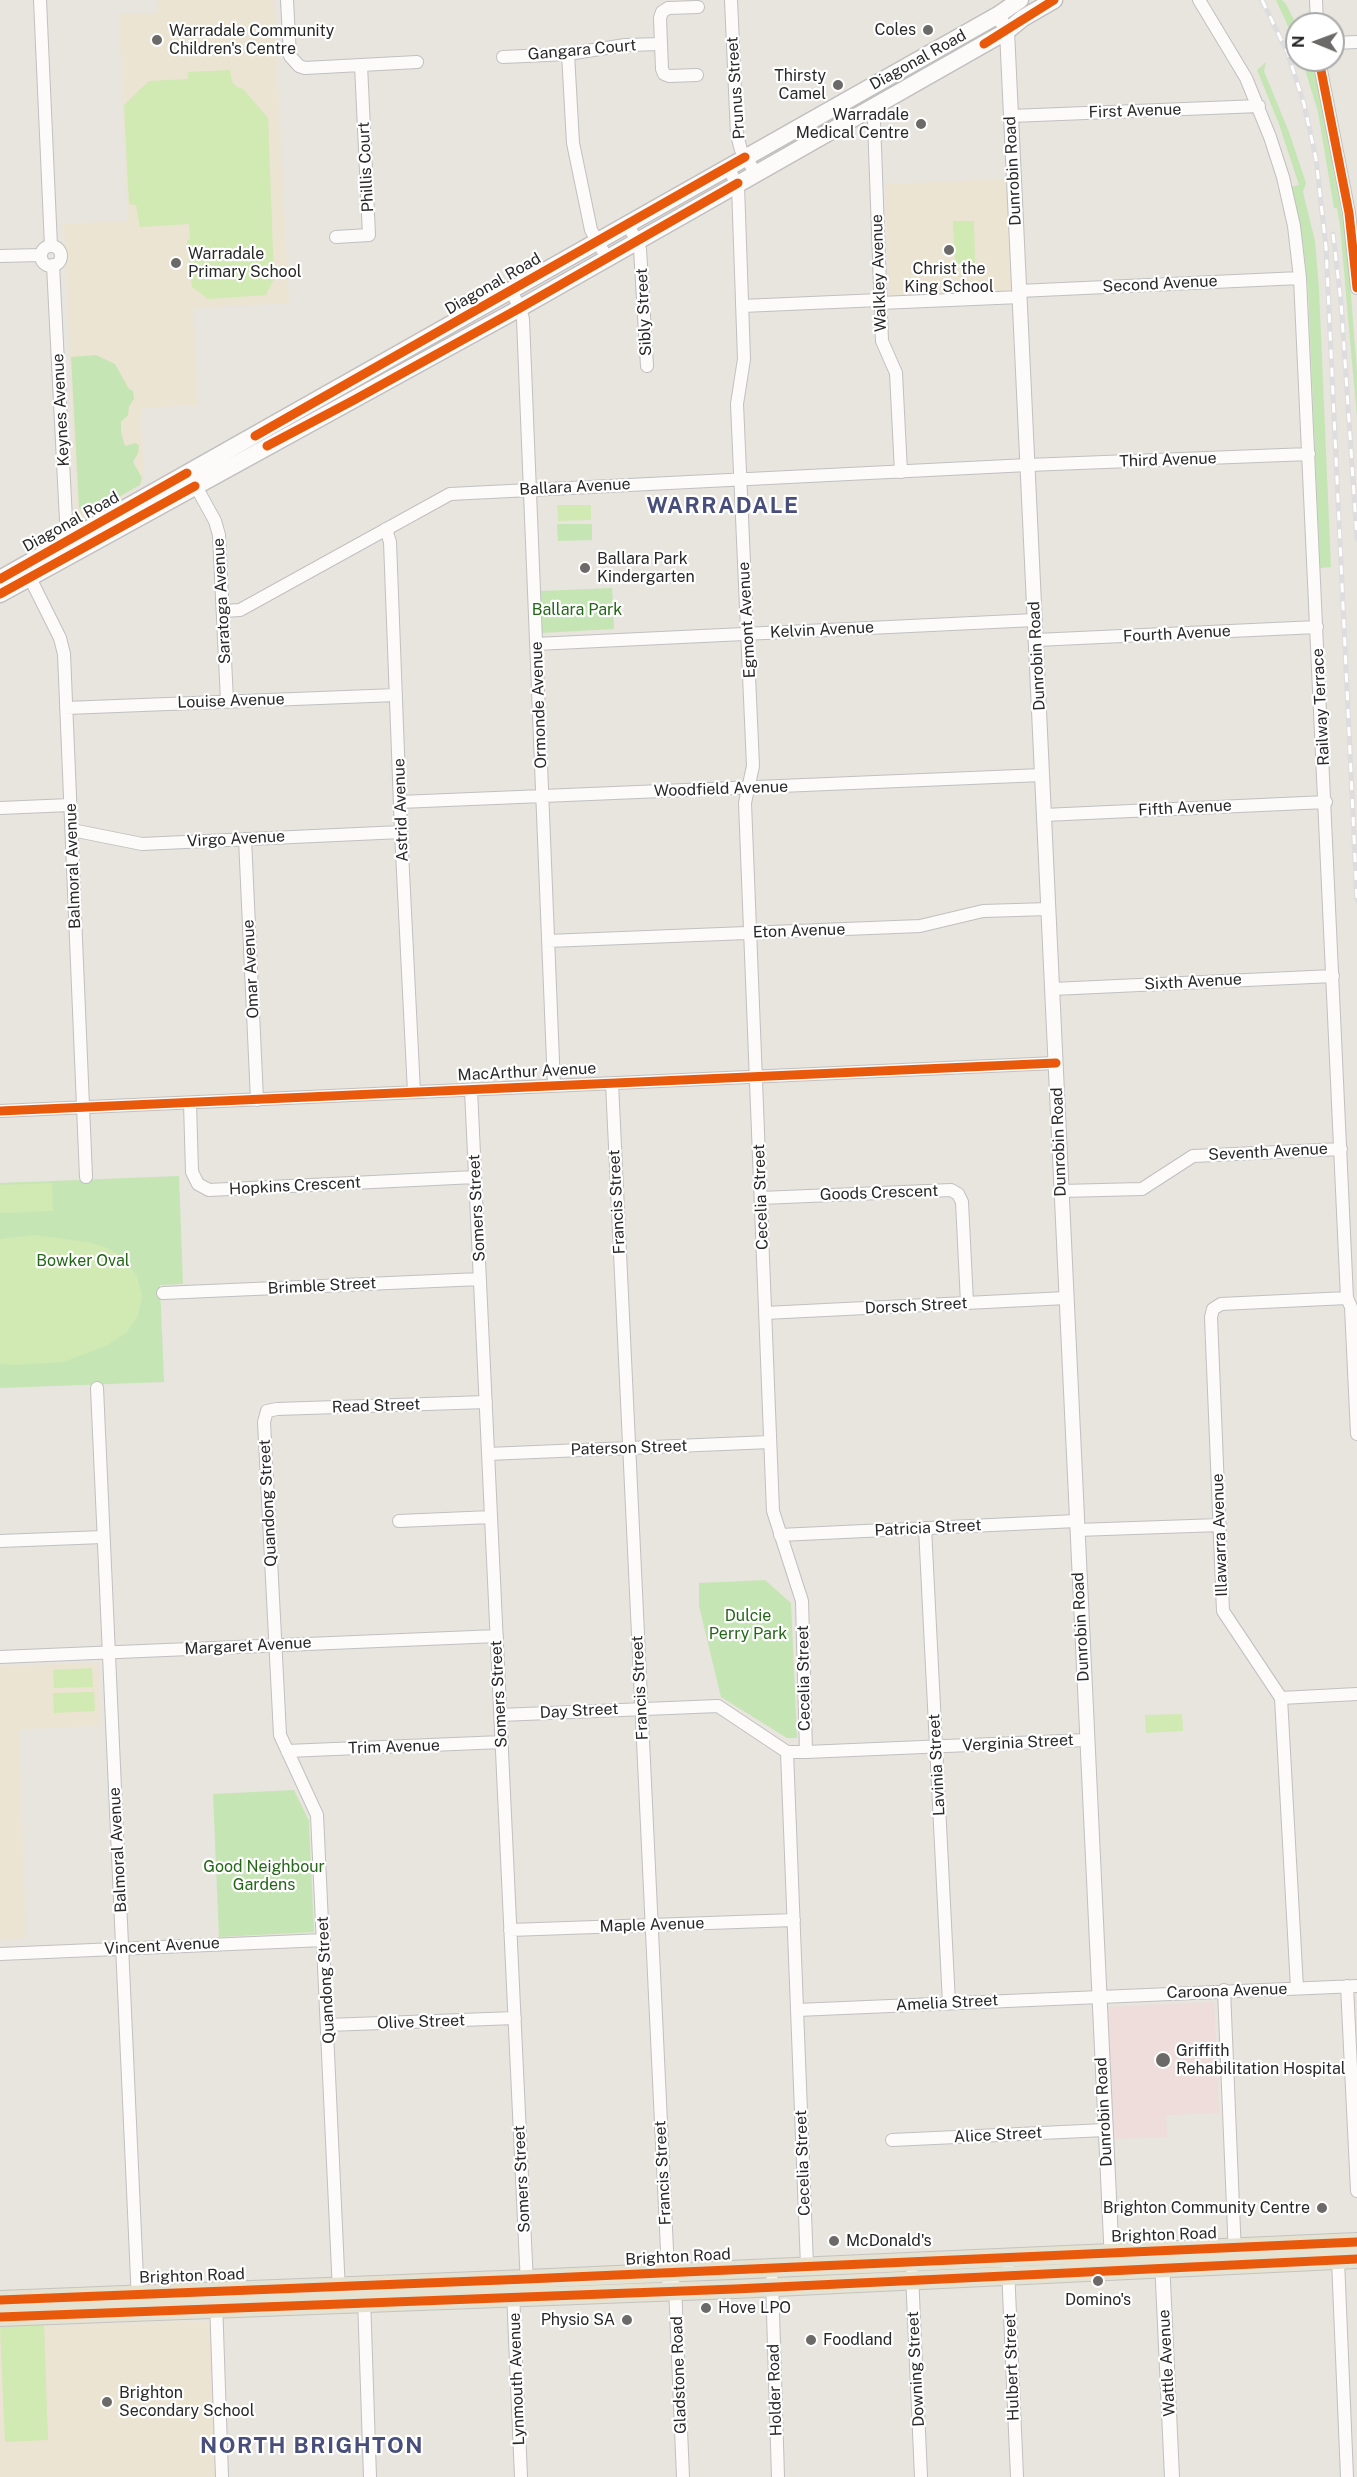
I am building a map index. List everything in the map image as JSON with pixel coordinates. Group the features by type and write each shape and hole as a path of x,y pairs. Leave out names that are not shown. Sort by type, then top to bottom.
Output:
{"main road":[{"name":"Diagonal Road","path":"0,594 27,572 191,479 346,384 998,15 1020,0"},
{"name":"Diagonal Road","path":"191,479 354,400 520,308 755,172 1007,31 1023,18 1054,0"},
{"path":"346,384 354,400"},
{"name":"Diagonal Road","path":"0,579 27,572"},
{"name":"Brighton Road","path":"1235,2257 1357,2242"},
{"name":"Brighton Road","path":"0,2317 217,2309 339,2296 363,2286 672,2292 912,2280 1111,2252 1162,2259 1235,2257 1357,2259"},
{"name":"Brighton Road","path":"0,2300 216,2290 339,2296 364,2304 671,2272 912,2261 1112,2270 1162,2259"}],"street":[{"path":"0,256 46,250 40,0"},
{"path":"287,0 290,56 294,62 305,68 417,62"},
{"name":"Prunus Street","path":"731,0 737,135 745,157 755,172"},
{"name":"Railway Terrace","path":"1199,0 1246,78 1259,106 1283,177 1294,226 1300,278 1326,802 1347,1298 1351,1307 1357,1434"},
{"name":"Gangara Court","path":"697,75 669,76 664,74 661,44 662,12 668,8 698,7"},
{"name":"Dunrobin Road","path":"998,15 1007,31 1112,2270"},
{"name":"Gangara Court","path":"503,57 568,54 625,45 661,44"},
{"path":"568,54 573,143 591,230 607,258"},
{"name":"Phillis Court","path":"336,237 369,235 361,65"},
{"path":"1321,72 1353,213 1357,288"},
{"name":"First Avenue","path":"1011,116 1259,106"},
{"name":"Walkley Avenue","path":"868,109 874,121 882,341 896,374 901,472"},
{"name":"Egmont Avenue","path":"728,166 738,183 744,359 737,404 753,766 745,803 757,1077"},
{"name":"Sibly Street","path":"628,224 640,249 647,366"},
{"name":"Keynes Avenue","path":"46,250 57,249 60,255 59,262 53,265 71,547"},
{"name":"Second Avenue","path":"742,306 880,302 1300,278"},
{"name":"Ormonde Avenue","path":"511,291 523,319 554,1086"},
{"name":"Third Avenue","path":"1028,465 1309,454"},
{"name":"Ballara Avenue","path":"223,611 240,610 450,494 1028,465"},
{"name":"Saratoga Avenue","path":"191,479 215,521 219,535 227,701"},
{"name":"Astrid Avenue","path":"386,529 390,542 414,1092"},
{"name":"Balmoral Avenue","path":"27,572 60,638 64,654 86,1177"},
{"name":"Kelvin Avenue","path":"536,644 1035,620"},
{"name":"Fourth Avenue","path":"1036,640 1317,627"},
{"name":"Louise Avenue","path":"66,708 396,694"},
{"name":"Woodfield Avenue","path":"400,802 1042,775"},
{"name":"Fifth Avenue","path":"1044,814 1326,802"},
{"path":"0,808 70,805"},
{"name":"Virgo Avenue","path":"72,830 141,843 401,832"},
{"name":"Omar Avenue","path":"245,839 257,1100"},
{"name":"Eton Avenue","path":"548,941 920,926 983,911 1049,909"},
{"name":"Sixth Avenue","path":"1053,989 1333,976"},
{"name":"MacArthur Avenue","path":"0,1111 1056,1063"},
{"name":"Cecelia Street","path":"757,1077 772,1511 802,1601 806,1752 787,1752 807,2266"},
{"name":"Francis Street","path":"612,1083 651,1925 671,2272"},
{"name":"Somers Street","path":"471,1090 514,2018 520,2289"},
{"name":"Hopkins Crescent","path":"190,1103 192,1172 198,1184 209,1190 476,1177"},
{"name":"Seventh Avenue","path":"1061,1191 1142,1189 1193,1156 1341,1149"},
{"name":"Goods Crescent","path":"761,1198 951,1190 958,1194 962,1202 967,1303"},
{"name":"Brimble Street","path":"163,1293 480,1279"},
{"name":"Dorsch Street","path":"765,1313 1066,1298"},
{"name":"Illawarra Avenue","path":"1281,1698 1224,1611 1211,1317 1214,1309 1221,1304 1347,1298"},
{"name":"Balmoral Avenue","path":"97,1388 138,2313"},
{"name":"Read Street","path":"267,1411 486,1402"},
{"name":"Quandong Street","path":"267,1411 264,1422 280,1736 317,1815 339,2296"},
{"name":"Paterson Street","path":"488,1454 770,1442"},
{"path":"399,1521 491,1517"},
{"name":"Patricia Street","path":"780,1535 925,1528 1220,1525"},
{"name":"Lavinia Street","path":"925,1528 949,2003"},
{"path":"0,1541 104,1537"},
{"name":"Margaret Avenue","path":"0,1657 497,1635"},
{"path":"1297,1988 1281,1698 1357,1694"},
{"name":"Day Street","path":"500,1715 718,1706 787,1752"},
{"name":"Verginia Street","path":"806,1752 1086,1740"},
{"name":"Trim Avenue","path":"287,1751 502,1742"},
{"name":"Maple Avenue","path":"510,1930 794,1920"},
{"name":"Vincent Avenue","path":"0,1954 324,1940"},
{"path":"1352,1986 1357,2191"},
{"name":"Caroona Avenue","path":"1098,1996 1352,1986"},
{"path":"1224,1990 1235,2257"},
{"name":"Amelia Street","path":"797,2010 1098,1996"},
{"name":"Olive Street","path":"328,2025 514,2018"},
{"name":"Alice Street","path":"892,2140 1105,2130"},
{"name":"Wattle Avenue","path":"1162,2259 1172,2477"},
{"path":"1338,2260 1347,2477"},
{"name":"Downing Street","path":"912,2261 921,2477"},
{"name":"Hulbert Street","path":"1008,2266 1017,2477"},
{"name":"Holder Road","path":"771,2267 778,2477"},
{"name":"Gladstone Road","path":"671,2272 683,2477"},
{"path":"363,2286 370,2477"},
{"name":"Lynmouth Avenue","path":"520,2289 521,2477"},
{"path":"216,2290 222,2477"}],"shaded area":[{"name":"Warradale Primary School","path":"158,0 274,0 289,303 193,308 198,405 141,408 144,483 81,522 77,517 64,224 128,221 119,14 158,13"},
{"name":"Christ the King School","path":"1007,179 1011,290 889,295 885,184"},
{"path":"98,1663 100,1726 19,1729 26,1938 0,1939 0,1666"},
{"name":"Griffith Rehabilitation Hospital","path":"1214,2002 1219,2113 1166,2115 1167,2137 1113,2139 1108,2007"},
{"name":"Brighton Secondary School","path":"212,2321 217,2477 0,2477 0,2327"}],"green space":[{"path":"1276,0 1282,0 1290,12 1285,12 1285,20"},
{"path":"1266,62 1264,71 1289,132 1306,183 1303,192 1315,241 1331,567 1320,568 1308,288 1303,243 1291,187 1299,185 1279,124 1257,70"},
{"path":"230,70 232,82 243,89 268,118 274,279 266,295 208,299 192,287 187,241 190,239 189,224 140,227 136,205 129,204 124,105 149,81 188,79 188,72"},
{"path":"1306,72 1315,72 1347,242 1357,373 1357,418 1340,226 1337,208 1334,208 1318,112"},
{"path":"953,221 974,221 975,264 955,265"},
{"path":"96,355 115,364 129,389 133,391 134,399 129,406 128,415 121,422 121,432 125,446 136,443 139,446 133,462 142,478 140,485 87,515 79,508 71,357"},
{"path":"557,505 591,505 591,520 558,521"},
{"path":"557,524 592,524 592,540 558,541"},
{"name":"Ballara Park","path":"612,588 614,629 542,633 540,591"},
{"name":"Bowker Oval","path":"179,1176 183,1284 160,1285 164,1382 0,1388 0,1183"},
{"path":"52,1183 53,1211 0,1213 0,1185"},
{"path":"34,1235 88,1242 108,1248 125,1259 137,1276 142,1296 138,1316 127,1332 108,1345 64,1362 0,1364 0,1239"},
{"name":"Dulcie Perry Park","path":"765,1580 791,1603 797,1738 787,1738 721,1697 699,1606 699,1583"},
{"path":"92,1668 93,1687 54,1688 53,1670"},
{"path":"94,1692 95,1711 54,1713 53,1693"},
{"path":"1182,1714 1183,1731 1146,1733 1145,1715"},
{"name":"Good Neighbour Gardens","path":"294,1790 309,1821 314,1932 219,1937 213,1794"},
{"path":"44,2325 48,2440 5,2442 0,2327"}],"railway":[{"path":"1262,0 1288,54 1304,104 1316,159 1326,247 1357,900"},
{"path":"1333,234 1341,302 1357,539"}],"cycle path":[{"path":"984,44 1054,0"},
{"path":"1321,72 1349,213 1357,288"},
{"path":"255,436 745,157"},
{"path":"267,446 520,308 738,183"},
{"path":"0,579 187,473"},
{"path":"0,594 195,486"},
{"path":"0,1111 1056,1063"},
{"path":"0,2300 1357,2242"},
{"path":"0,2317 735,2289 1357,2259"}],"place":[{"name":"Coles","path":"928,30"},
{"name":"Warradale Community Children's Centre","path":"157,40"},
{"name":"Thirsty Camel","path":"838,85"},
{"name":"Warradale Medical Centre","path":"921,124"},
{"name":"Christ the King School","path":"949,250"},
{"name":"Warradale Primary School","path":"176,263"},
{"name":"Ballara Park Kindergarten","path":"585,568"},
{"name":"Griffith Rehabilitation Hospital","path":"1163,2060"},
{"name":"Brighton Community Centre","path":"1322,2208"},
{"name":"McDonald's","path":"834,2241"},
{"name":"Domino's","path":"1098,2281"},
{"name":"Hove LPO","path":"706,2308"},
{"name":"Physio SA","path":"627,2320"},
{"name":"Foodland","path":"811,2340"},
{"name":"Brighton Secondary School","path":"107,2402"}],"district":[{"name":"WARRADALE","path":"723,506"},
{"name":"NORTH BRIGHTON","path":"312,2446"}]}
